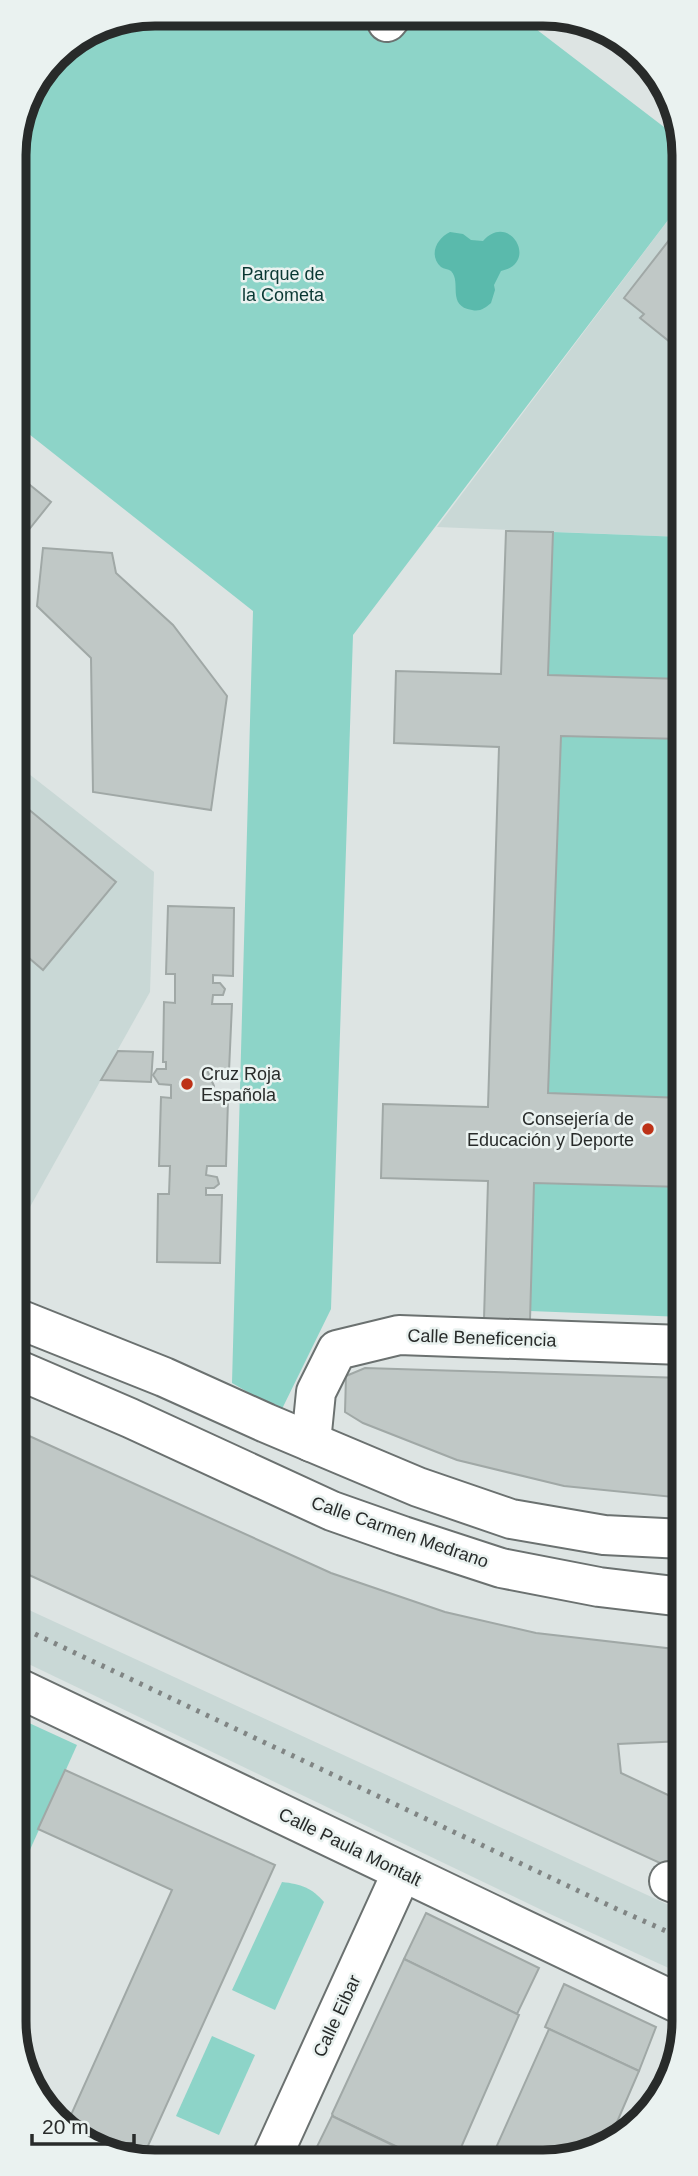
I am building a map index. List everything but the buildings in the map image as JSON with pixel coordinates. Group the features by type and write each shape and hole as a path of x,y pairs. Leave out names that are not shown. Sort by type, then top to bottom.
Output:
{"street":[{"path":"26,1322 164,1377 418,1487 511,1519 604,1535 671,1538"},
{"name":"Calle Beneficencia","path":"310,1442 316,1392 337,1350 399,1335 671,1345"},
{"name":"Calle Carmen Medrano","path":"26,1373 332,1511 379,1528 501,1568 599,1587 671,1596"},
{"name":"Calle Paula Montalt","path":"26,1692 671,2000"},
{"name":"Calle Eibar","path":"275,2150 402,1872"}],"shaded area":[{"path":"672,215 672,537 437,527"},
{"path":"450,232 463,234 471,240 483,241 493,233 502,232 510,235 516,242 518,259 512,266 501,271 494,285 491,303 482,309 472,310 459,304 454,276 437,262 436,247 441,238"},
{"path":"27,772 154,872 150,992 26,1213"},
{"path":"26,1609 671,1906 671,1969 550,1914 26,1663"}],"green space":[{"name":"Parque de la Cometa","path":"532,26 669,131 672,215 353,635 331,1309 281,1411 232,1383 253,611 27,432 27,147 36,106 48,84 70,58 98,40 138,27"},
{"path":"553,532 672,537 672,679 548,675"},
{"path":"561,736 672,739 671,1098 548,1093"},
{"path":"534,1183 671,1187 671,1317 530,1311"},
{"path":"26,1722 77,1745 26,1859"},
{"path":"282,1882 306,1888 324,1902 275,2010 232,1990"},
{"path":"212,2036 255,2055 219,2135 176,2116"}],"railway":[{"path":"26,1630 671,1933"}],"place":[{"name":"Cruz Roja Española","path":"187,1084"},
{"name":"Consejería de Educación y Deporte","path":"648,1129"}]}
